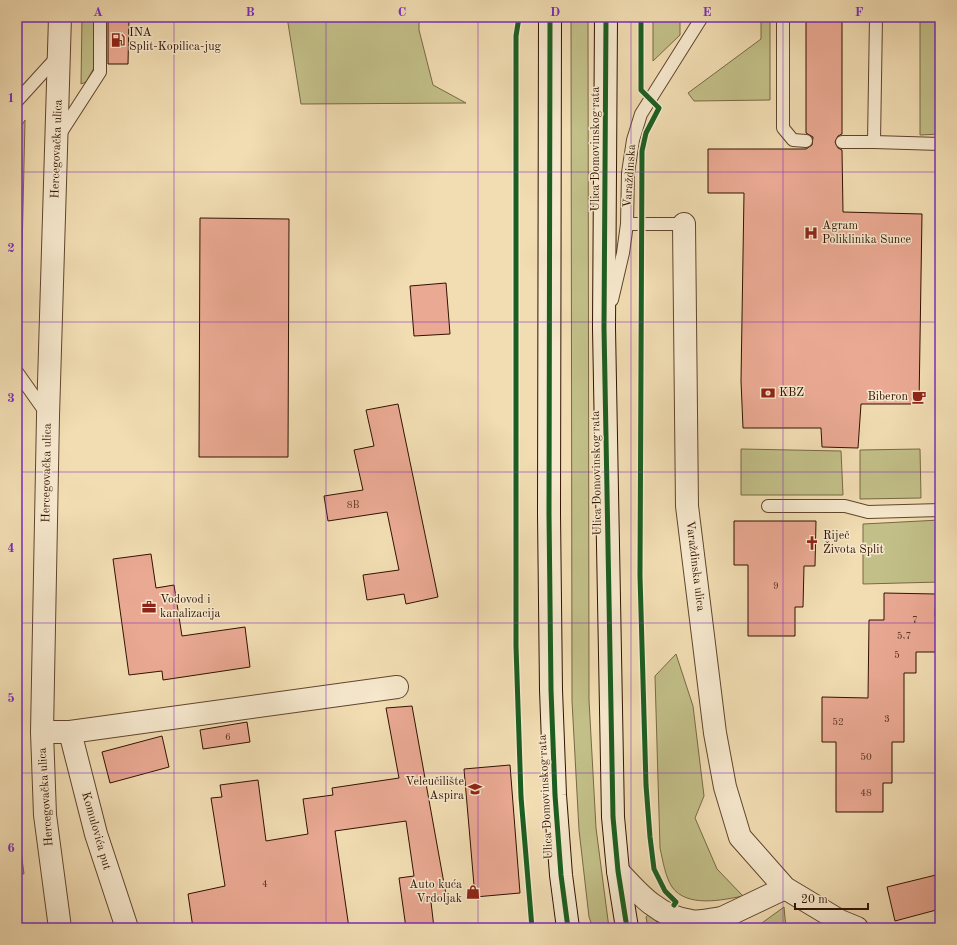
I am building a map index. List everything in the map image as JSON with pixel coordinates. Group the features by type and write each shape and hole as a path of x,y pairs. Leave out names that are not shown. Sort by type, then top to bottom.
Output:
{"street":[{"name":"Hercegovačka ulica","path":"60,17 48,416 42,732 45,815 60,928"},
{"name":"Ulica Domovinskog rata","path":"606,17 604,328 613,817 618,871 627,928"},
{"name":"Ulica Domovinskog rata","path":"547,23 551,690 555,802 561,875 568,928"},
{"name":"Varaždinska ulica","path":"684,224 687,506 715,733 725,787 740,837 785,888 840,921 857,928"},
{"path":"42,732 70,732 397,687"},
{"name":"Komulovića put","path":"70,732 96,834 127,928"},
{"path":"618,871 646,901 669,914 691,922 716,923 785,888"}],"lane":[{"path":"57,137 100,72 100,17"},
{"name":"Varaždinska","path":"604,328 623,253 627,224 629,166 633,140 641,114 702,17"},
{"path":"783,17 783,128 793,140 806,141"},
{"path":"874,142 876,17"},
{"path":"17,101 60,54"},
{"path":"842,142 940,144"},
{"path":"627,224 684,224"},
{"path":"17,372 48,416"},
{"path":"768,506 845,506 868,512 940,510"}],"shaded area":[{"path":"82,17 95,17 95,66 86,82 81,84"},
{"path":"287,17 419,17 419,30 433,85 466,103 301,104"},
{"path":"571,17 588,17 589,700 596,828 609,928 593,928 589,917 579,830 572,701"},
{"path":"653,17 680,17 680,35 653,61"},
{"path":"761,17 770,17 770,100 694,101 688,93 761,39"},
{"path":"920,17 940,17 940,134 920,135"},
{"path":"25,120 20,342 17,336 17,133"},
{"path":"741,449 841,451 843,495 741,495"},
{"path":"920,449 921,498 860,499 860,450"},
{"path":"940,520 940,582 863,584 863,524"},
{"path":"676,654 693,706 704,796 695,818 717,869 743,896 706,901 687,898 679,894 672,887 664,868 660,848 655,676"},
{"path":"17,821 24,874 17,872"},
{"path":"784,907 786,928 755,928"},
{"path":"649,914 657,922 658,928 648,928 646,917"}],"building":[{"name":"INA Split-Kopilica-jug","path":"108,17 129,17 128,64 108,64"},
{"path":"806,17 842,17 842,134 838,136 835,142 838,148 842,150 843,212 922,214 919,404 861,404 858,448 822,447 821,428 743,428 741,381 744,193 708,193 708,149 806,149 812,145 813,137 806,133"},
{"path":"200,218 289,219 288,457 199,457"},
{"path":"446,283 450,334 414,336 410,286"},
{"path":"398,404 438,597 406,604 404,594 367,600 363,575 399,570 387,512 328,521 324,496 363,490 354,450 374,446 366,410"},
{"path":"734,521 816,521 815,566 804,566 803,607 795,607 795,636 748,636 748,565 734,565"},
{"name":"Vodovod i kanalizacija","path":"151,554 156,588 174,585 182,636 245,627 250,667 163,680 162,671 129,675 113,559"},
{"path":"884,593 936,594 935,616 940,616 940,652 916,652 916,673 904,673 904,742 892,742 892,783 883,783 883,812 836,812 836,742 822,742 822,697 868,698 869,620 884,620"},
{"path":"412,706 447,900 431,902 434,928 406,928 399,878 414,876 406,821 335,831 349,928 193,928 188,894 225,886 211,798 222,797 220,785 258,780 266,841 308,834 303,799 333,795 332,788 399,778 386,708"},
{"path":"247,722 250,742 203,749 200,730"},
{"path":"162,736 169,767 110,783 102,752"},
{"path":"510,765 520,893 475,897 464,769"},
{"path":"940,874 940,909 895,921 887,887"}],"cycle path":[{"path":"519,17 516,36 516,646 521,797 532,928"},
{"path":"550,17 549,514 551,690 555,795 561,875 568,928"},
{"path":"606,17 604,328 613,817 618,871 627,928"},
{"path":"641,17 641,90 659,108 646,133 642,151 640,576 646,785 654,869 665,891 676,902 674,905"}],"place":[{"name":"INA Split-Kopilica-jug","path":"118,40"},
{"name":"Agram Poliklinika Sunce","path":"811,233"},
{"name":"KBZ","path":"768,393"},
{"name":"Biberon","path":"919,397"},
{"name":"Riječ Života Split","path":"812,543"},
{"name":"Vodovod i kanalizacija","path":"149,607"},
{"name":"Veleučilište Aspira","path":"475,789"},
{"name":"Auto kuća Vrdoljak","path":"473,892"}]}
